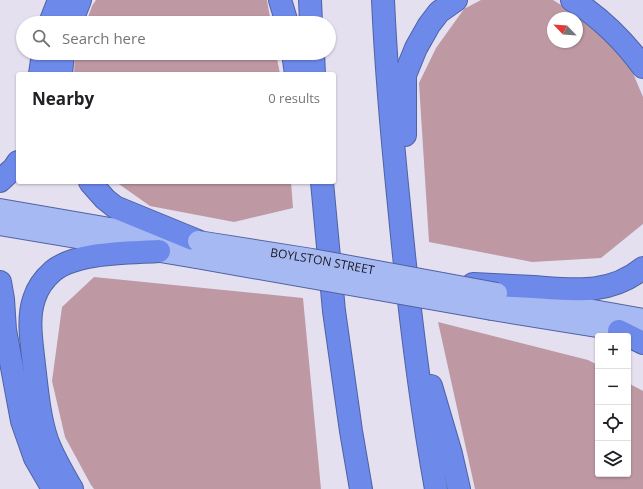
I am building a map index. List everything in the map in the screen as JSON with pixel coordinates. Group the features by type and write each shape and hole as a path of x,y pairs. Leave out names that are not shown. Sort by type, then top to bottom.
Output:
{"highway":[{"path":"53,16 59,0"},
{"path":"74,16 80,0"},
{"path":"280,0 285,16"},
{"path":"310,0 311,16"},
{"path":"383,0 387,82 403,252 410,314 436,489"},
{"path":"403,252 405,75 416,48 432,20 439,12 456,0"},
{"path":"572,0 603,23 643,67"},
{"path":"599,0 629,28 643,45"},
{"path":"40,72 42,60"},
{"path":"61,72 62,60"},
{"path":"294,60 296,72"},
{"path":"313,60 314,72"},
{"path":"0,181 16,165"},
{"path":"92,184 100,194 116,207 197,249"},
{"path":"312,184 329,253"},
{"path":"322,184 334,311 361,489"},
{"path":"72,489 47,442 42,424 30,330 34,299 37,291 47,277 53,271 67,263 99,255 159,251"},
{"path":"446,284 496,296 579,291 602,288 618,283 643,268"},
{"path":"0,282 6,330 22,420 35,458 53,489"},
{"path":"410,314 451,454 459,489"},
{"path":"619,331 643,343"},
{"path":"346,489 351,431"}],"main road":[{"name":"BOYLSTON STREET","path":"0,209 110,228 197,249 643,318"},
{"name":"BOYLSTON STREET","path":"0,225 159,251 197,249 312,259 446,284"},
{"name":"BOYLSTON STREET","path":"496,296 619,331 643,335"}],"shaded area":[{"path":"96,0 267,0 270,16 88,16"},
{"path":"481,0 553,0 572,12 547,12 547,48 583,48 583,19 593,25 627,59 643,97 643,224 601,258 532,262 429,242 419,83 436,48 464,9"},
{"path":"75,60 277,60 280,72 74,72"},
{"path":"119,184 291,184 293,208 234,222 150,206"},
{"path":"94,277 303,298 321,489 94,489 65,437 52,381 62,307"},
{"path":"438,322 588,360 595,364 595,477 631,477 631,385 643,391 643,489 475,489"}]}
